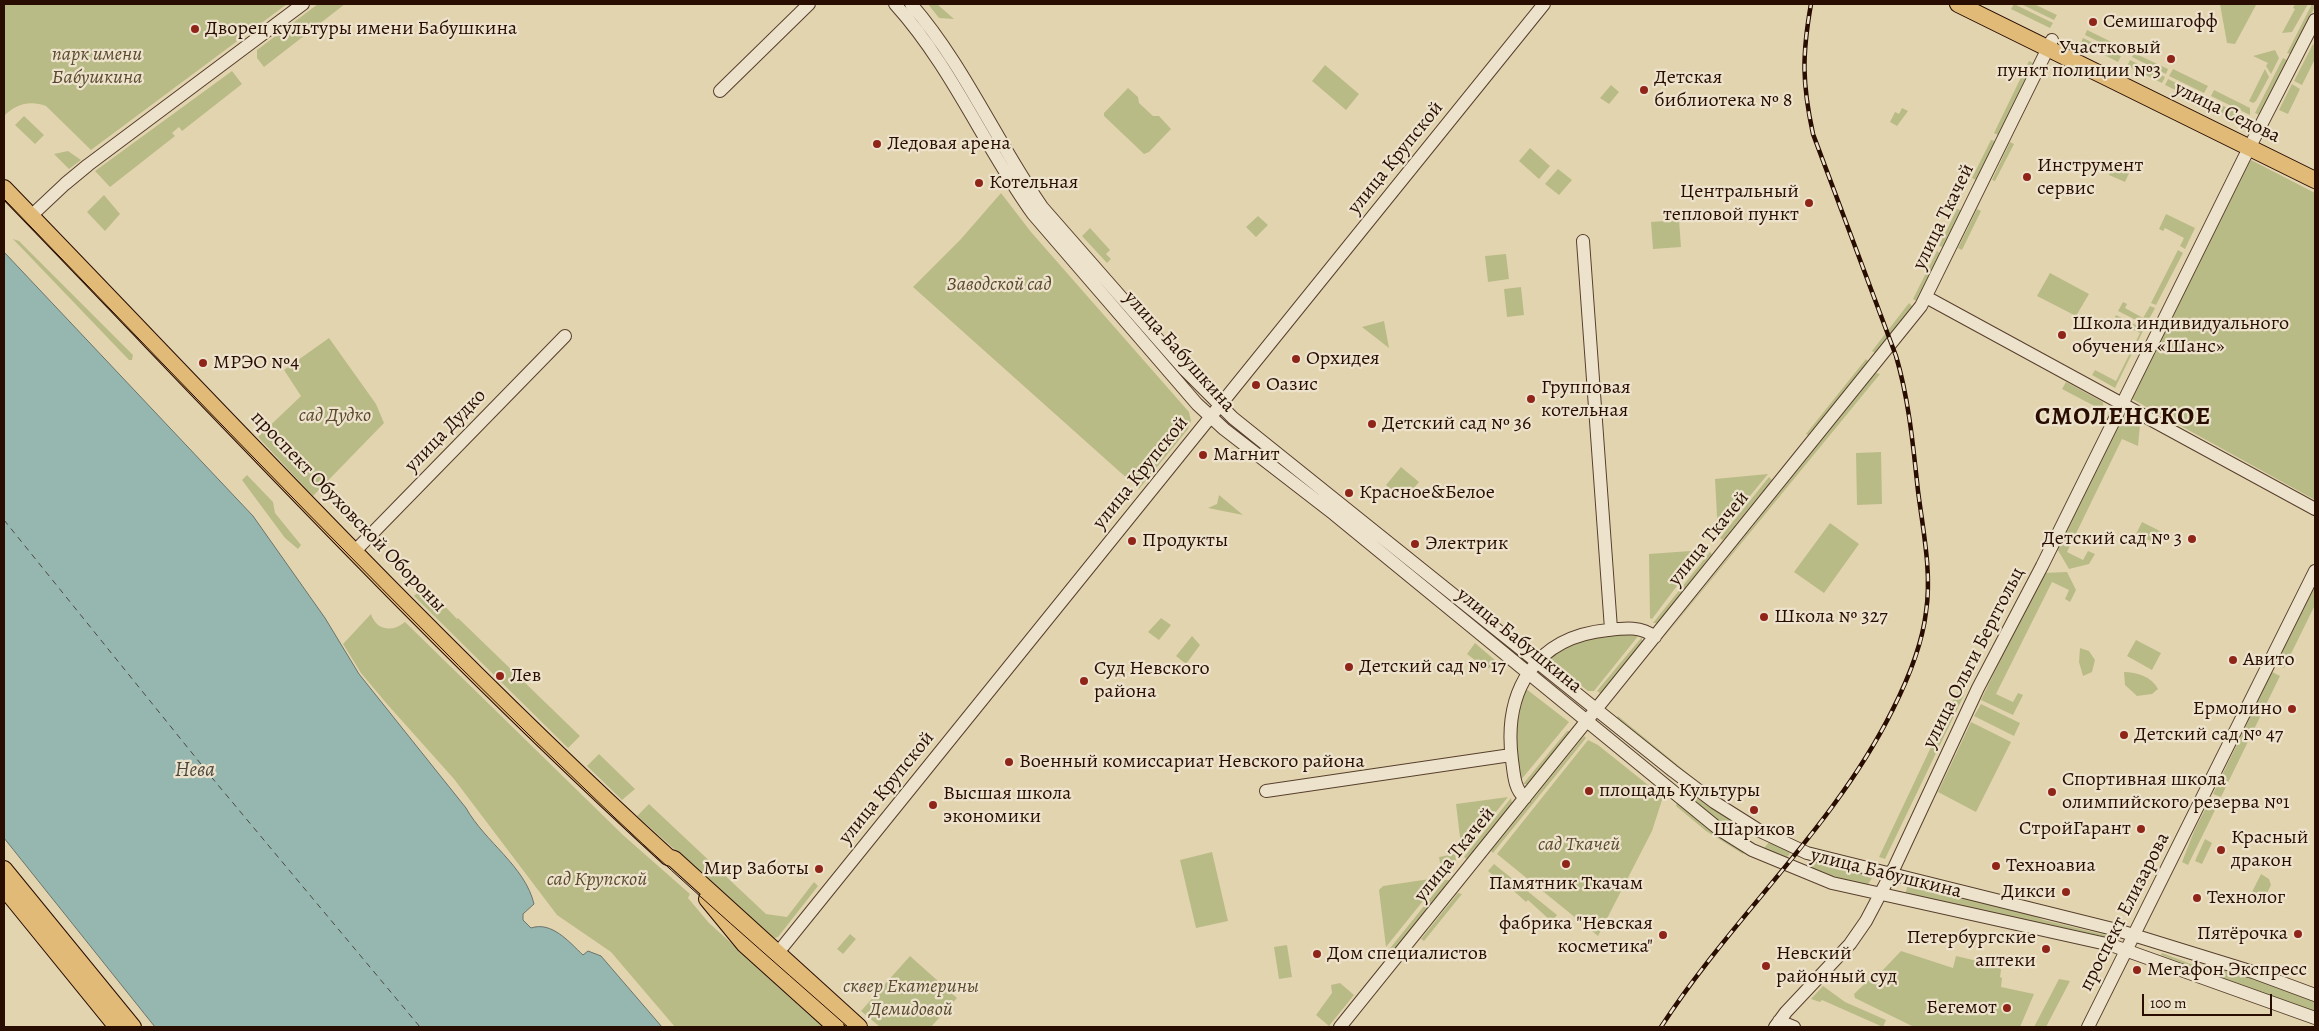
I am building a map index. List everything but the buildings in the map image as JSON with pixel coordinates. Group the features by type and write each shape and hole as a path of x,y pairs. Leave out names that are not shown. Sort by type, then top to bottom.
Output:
{"main road":[{"name":"улица Седова","path":"1958,4 2050,44"},
{"name":"улица Седова","path":"1979,4 2050,44 2251,144 2315,180"},
{"name":"улица Седова","path":"2251,144 2315,171"},
{"name":"проспект Обуховской Обороны","path":"4,188 354,552 517,714 668,857 670,863 699,890 744,944 772,960 859,1027"},
{"path":"4,869 133,1027"},
{"path":"4,888 117,1027"},
{"name":"проспект Обуховской Обороны","path":"772,960 836,1027"}],"street":[{"path":"31,216 64,184 88,165 303,4"},
{"path":"720,91 809,4"},
{"name":"улица Бабушкина","path":"895,4 945,70 1010,182 1033,214 1210,417 1532,668 1596,710 1714,802 1760,831 1807,853 1890,875 2021,904 2135,935 2315,994"},
{"name":"улица Бабушкина","path":"911,4 934,33 960,72 1020,176 1042,207 1219,406 1532,668 1587,721 1696,812 1752,850 1794,869 1832,883 2111,945 2315,1018"},
{"name":"улица Крупской","path":"772,960 1544,4"},
{"name":"улица Ольги Берггольц","path":"1777,1024 1850,944 1880,895 1978,688 2042,566 2251,144 2315,20"},
{"name":"улица Ткачей","path":"1340,1027 1596,710 1651,633 1926,296 2050,44"},
{"path":"1583,241 1611,630"},
{"path":"1926,296 2123,402 2315,509"},
{"name":"улица Дудко","path":"354,552 565,336"},
{"name":"проспект Елизарова","path":"2088,1027 2315,571"},
{"path":"1525,798 1519,793 1517,788 1511,755 1510,726 1519,688 1532,668 1549,651 1568,639 1590,632 1611,630 1651,633"},
{"path":"1266,791 1511,755"},
{"path":"1752,850 1760,831"},
{"path":"1794,869 1807,853"},
{"path":"1777,1024 1794,1027"}],"green space":[{"name":"парк имени Бабушкина","path":"4,4 287,4 91,150 46,106 34,103 23,104 4,116"},
{"path":"318,4 345,4 264,67 257,58 257,50"},
{"path":"928,4 937,4 954,19 939,18"},
{"path":"2014,4 2053,23 2050,28 2011,9"},
{"path":"2021,4 2034,4 2057,15 2054,20"},
{"path":"2220,4 2256,5 2235,44 2227,43"},
{"path":"2295,4 2308,4 2292,32 2282,33 2295,9 2293,8"},
{"path":"2312,4 2315,4 2315,7 2290,54 2287,53"},
{"path":"2087,30 2124,48 2122,53 2085,35"},
{"path":"2083,38 2121,56 2118,62 2081,43"},
{"path":"2313,44 2315,46 2315,59 2302,85 2294,81"},
{"path":"2275,50 2279,58 2271,74 2266,66 2268,63 2253,56"},
{"path":"2134,53 2168,69 2166,74 2132,57"},
{"path":"2283,58 2287,60 2259,115 2255,113"},
{"path":"2130,60 2165,77 2162,83 2127,66"},
{"path":"2029,61 2033,63 1998,135 1994,133"},
{"path":"1325,65 1359,94 1346,110 1312,81"},
{"path":"2173,69 2208,86 2204,93 2169,76"},
{"path":"2265,69 2269,77 2256,101 2253,103 2249,101"},
{"path":"232,71 242,84 182,131 179,127 172,133 175,136 110,187 95,171"},
{"path":"2168,79 2203,96 2200,102 2165,85"},
{"path":"2292,84 2300,89 2288,114 2279,110"},
{"path":"1611,85 1619,92 1609,104 1600,98"},
{"path":"1128,88 1138,97 1139,103 1153,116 1159,116 1171,129 1149,152 1144,154 1104,116 1104,113"},
{"path":"2214,90 2250,108 2250,115 2211,96"},
{"path":"2209,99 2248,118 2245,124 2206,105"},
{"path":"1902,108 1908,111 1897,126 1890,122 1895,112 1899,114"},
{"path":"24,116 44,135 35,144 15,125"},
{"path":"1991,140 1995,141 1976,180 1972,178"},
{"path":"2010,142 2014,144 1995,181 1992,180"},
{"path":"1530,148 1550,166 1539,179 1519,161"},
{"path":"68,151 81,160 69,169 54,154"},
{"path":"2251,160 2315,193 2315,500 2132,399 2132,395 2248,162"},
{"path":"2116,162 2131,169 2125,182 2109,175"},
{"path":"1558,169 1572,180 1559,195 1545,184"},
{"name":"Заводской сад","path":"1001,193 1031,232 1189,412 1191,421 1188,429 1139,489 913,287 961,239"},
{"path":"104,195 120,214 105,231 87,212"},
{"path":"1957,209 1961,210 1943,247 1939,246"},
{"path":"1977,209 1981,211 1962,250 1958,248"},
{"path":"2166,214 2195,228 2185,249 2180,246 2184,238 2165,228 2163,231 2159,229"},
{"path":"1258,216 1268,225 1256,237 1246,227"},
{"path":"1679,220 1681,247 1653,249 1651,222"},
{"path":"1090,228 1110,250 1106,254 1111,259 1107,263 1082,236"},
{"path":"13,239 19,241 133,355 132,360 129,360"},
{"path":"2178,250 2183,253 2156,305 2151,303"},
{"path":"1937,251 1940,253 1916,301 1913,299"},
{"path":"1506,254 1509,279 1488,282 1485,256"},
{"path":"2050,273 2089,294 2076,316 2037,296"},
{"path":"1521,287 1524,315 1507,317 1504,289"},
{"path":"2123,302 2127,304 2125,308 2143,318 2150,306 2155,308 2146,325 2118,311"},
{"path":"1909,303 1912,306 1875,353 1872,351"},
{"path":"2116,315 2144,329 2115,388 2092,375 2095,370 2116,381 2140,333 2123,325 2120,330 2111,325"},
{"path":"1384,321 1389,348 1362,327"},
{"name":"сад Дудко","path":"329,338 376,404 384,423 313,496 258,437 301,396 284,370"},
{"path":"1866,359 1868,361 1808,435 1806,434"},
{"path":"1876,373 1880,374 1657,646"},
{"path":"2066,382 2103,402 2104,411 2062,389"},
{"path":"2123,416 2140,425 2138,446 2122,439 2067,552 2083,560 2088,551 2095,554 2089,564 2069,569 2056,547"},
{"path":"1881,452 1882,504 1857,505 1856,453"},
{"path":"1401,467 1419,482 1404,500 1386,485"},
{"path":"1768,474 1718,535 1715,479"},
{"path":"247,475 273,502 275,513 301,545 298,549 285,538 242,480"},
{"path":"1769,477 1772,480 1723,540 1720,538"},
{"path":"1219,495 1243,515 1208,508 1217,504"},
{"path":"2142,522 2166,534 2161,546 2136,534"},
{"path":"1830,523 1859,544 1824,593 1794,572"},
{"path":"1704,550 1652,619 1650,618 1649,554"},
{"path":"1710,552 1712,554 1658,623 1653,623"},
{"path":"2067,572 2076,590 2070,602 2065,599 2069,590 2052,582 1996,694 2013,702 2018,693 2023,695 2013,715 1981,700 2042,573"},
{"path":"425,585 457,619 580,736 568,748 414,596"},
{"path":"2315,586 2315,605 2284,668 2276,665"},
{"name":"сад Крупской","path":"371,614 377,624 385,628 395,628 405,622 623,835 690,894 688,898 709,923 824,1027 675,1027 611,952 557,915 454,779 361,673 343,644"},
{"path":"1161,618 1171,625 1159,640 1148,632"},
{"path":"1597,635 1639,635 1594,691 1588,691 1547,658 1558,650"},
{"path":"1192,636 1200,645 1186,664 1176,656"},
{"path":"1642,637 1642,642 1601,694 1597,691"},
{"path":"2136,640 2161,653 2152,670 2127,656"},
{"path":"1475,643 1496,661 1489,668 1485,668 1467,654"},
{"path":"2080,648 2089,651 2095,660 2092,672 2083,676 2079,662"},
{"path":"2124,672 2144,676 2152,681 2158,689 2152,694 2137,696 2125,685"},
{"path":"2272,672 2280,676 2221,797 2213,794"},
{"path":"1525,688 1569,722 1520,781 1513,732"},
{"path":"1957,692 1964,695 1885,859 1879,857"},
{"path":"1981,704 2020,723 2014,736 1974,716"},
{"path":"1618,716 1719,799 1718,801 1616,719"},
{"path":"1971,722 2011,742 1976,812 1938,792"},
{"path":"1567,731 1570,731 1528,784 1523,784"},
{"path":"1584,736 1586,738 1493,853 1491,851"},
{"name":"сад Ткачей","path":"1588,740 1598,745 1663,797 1652,831 1598,936 1497,854"},
{"path":"599,754 635,789 622,800 587,766"},
{"path":"1508,797 1462,854 1456,804"},
{"path":"1511,798 1512,803 1467,859 1464,857"},
{"path":"1697,798 1751,832 1748,838 1725,828 1695,802"},
{"path":"2210,800 2218,804 2188,865 2182,862 2195,829"},
{"path":"1677,803 1718,834 1745,851 1743,854 1706,831 1676,806"},
{"path":"649,804 766,914 787,917 814,882 818,886 778,937 774,938 637,816"},
{"path":"2205,839 2212,843 2202,864 2195,861"},
{"path":"1770,841 1791,852 1786,859 1764,848"},
{"path":"1212,852 1228,921 1196,928 1180,860"},
{"path":"1455,854 1456,860 1449,869 1441,868 1439,857"},
{"path":"1810,859 1870,875 1872,878 1867,886 1847,882 1805,866"},
{"path":"1494,864 1557,915 1552,922 1528,900 1526,902 1496,875 1494,876 1488,871"},
{"path":"2261,874 2269,879 2271,885 2266,895 2257,900 2250,896"},
{"path":"1442,877 1386,947 1379,890 1383,886"},
{"path":"1445,880 1450,880 1390,955 1387,952"},
{"path":"1908,884 2010,907 2044,920 2110,936 2110,938 2043,923 2005,919 1905,895"},
{"path":"1458,893 1462,894 1424,941 1421,939"},
{"path":"850,934 856,939 843,954 837,949"},
{"path":"1287,945 1292,977 1279,979 1274,947"},
{"path":"1901,951 1953,968 1956,956 1999,966 2001,970 2000,977 2002,978 2001,987 2034,994 2020,1027 1914,1027 1855,998 1854,994 1879,970 1881,972"},
{"path":"2162,953 2191,964 2252,977 2315,1000 2315,1013 2161,955"},
{"name":"сквер Екатерины Демидовой","path":"910,956 957,998 931,1027 880,1027 861,1011"},
{"path":"2059,979 2070,981 2046,1027 2034,1027"},
{"path":"1340,983 1354,995 1329,1026 1316,1015 1332,993 1331,985"},
{"path":"1823,986 1845,1002 1886,1020 1883,1027 1822,1000 1820,1002 1811,999"}],"water":[{"name":"Нева","path":"4,252 253,516 325,618 359,674 483,832 514,866 529,890 534,904 523,914 523,920 531,928 546,927 560,934 583,955 588,951 601,956 662,1027 155,1027 4,838"}],"ferry route":[{"path":"4,520 213,779 420,1027"}],"tram line":[{"path":"4,199 306,511 536,742 614,817 730,923 848,1027"}],"railway":[{"path":"1661,1027 1719,948 1812,833 1842,793 1869,752 1893,709 1909,674 1918,650 1926,612 1928,597 1926,552 1904,389 1896,356 1813,134 1809,116 1804,69 1811,4"}],"place":[{"name":"Семишагофф","path":"2093,22"},
{"name":"Дворец культуры имени Бабушкина","path":"195,29"},
{"name":"Участковый пункт полиции №3","path":"2171,59"},
{"name":"Детская библиотека № 8","path":"1644,90"},
{"name":"Ледовая арена","path":"877,144"},
{"name":"Инструмент сервис","path":"2027,177"},
{"name":"Котельная","path":"979,183"},
{"name":"Центральный тепловой пункт","path":"1809,203"},
{"name":"Школа индивидуального обучения «Шанс»","path":"2062,335"},
{"name":"Орхидея","path":"1296,359"},
{"name":"МРЭО №4","path":"203,363"},
{"name":"Оазис","path":"1256,385"},
{"name":"Групповая котельная","path":"1531,399"},
{"name":"Детский сад № 36","path":"1372,424"},
{"name":"Магнит","path":"1203,455"},
{"name":"Красное&Белое","path":"1349,493"},
{"name":"Детский сад № 3","path":"2192,539"},
{"name":"Продукты","path":"1132,541"},
{"name":"Электрик","path":"1415,544"},
{"name":"Школа № 327","path":"1764,617"},
{"name":"Авито","path":"2233,660"},
{"name":"Детский сад № 17","path":"1349,667"},
{"name":"Лев","path":"500,676"},
{"name":"Суд Невского района","path":"1084,681"},
{"name":"Ермолино","path":"2292,709"},
{"name":"Детский сад № 47","path":"2124,735"},
{"name":"Военный комиссариат Невского района","path":"1009,762"},
{"name":"площадь Культуры","path":"1589,791"},
{"name":"Спортивная школа олимпийского резерва №1","path":"2052,792"},
{"name":"Высшая школа экономики","path":"933,805"},
{"name":"Шариков","path":"1754,810"},
{"name":"СтройГарант","path":"2141,829"},
{"name":"Красный дракон","path":"2221,850"},
{"name":"Памятник Ткачам","path":"1566,864"},
{"name":"Техноавиа","path":"1996,866"},
{"name":"Мир Заботы","path":"819,869"},
{"name":"Дикси","path":"2066,892"},
{"name":"Технолог","path":"2197,898"},
{"name":"Пятёрочка","path":"2298,934"},
{"name":"фабрика \"Невская косметика\"","path":"1663,935"},
{"name":"Петербургские аптеки","path":"2046,949"},
{"name":"Дом специалистов","path":"1317,954"},
{"name":"Невский районный суд","path":"1766,966"},
{"name":"Мегафон Экспресс","path":"2137,970"},
{"name":"Бегемот","path":"2007,1008"}],"district":[{"name":"СМОЛЕНСКОЕ","path":"2123,418"}]}
